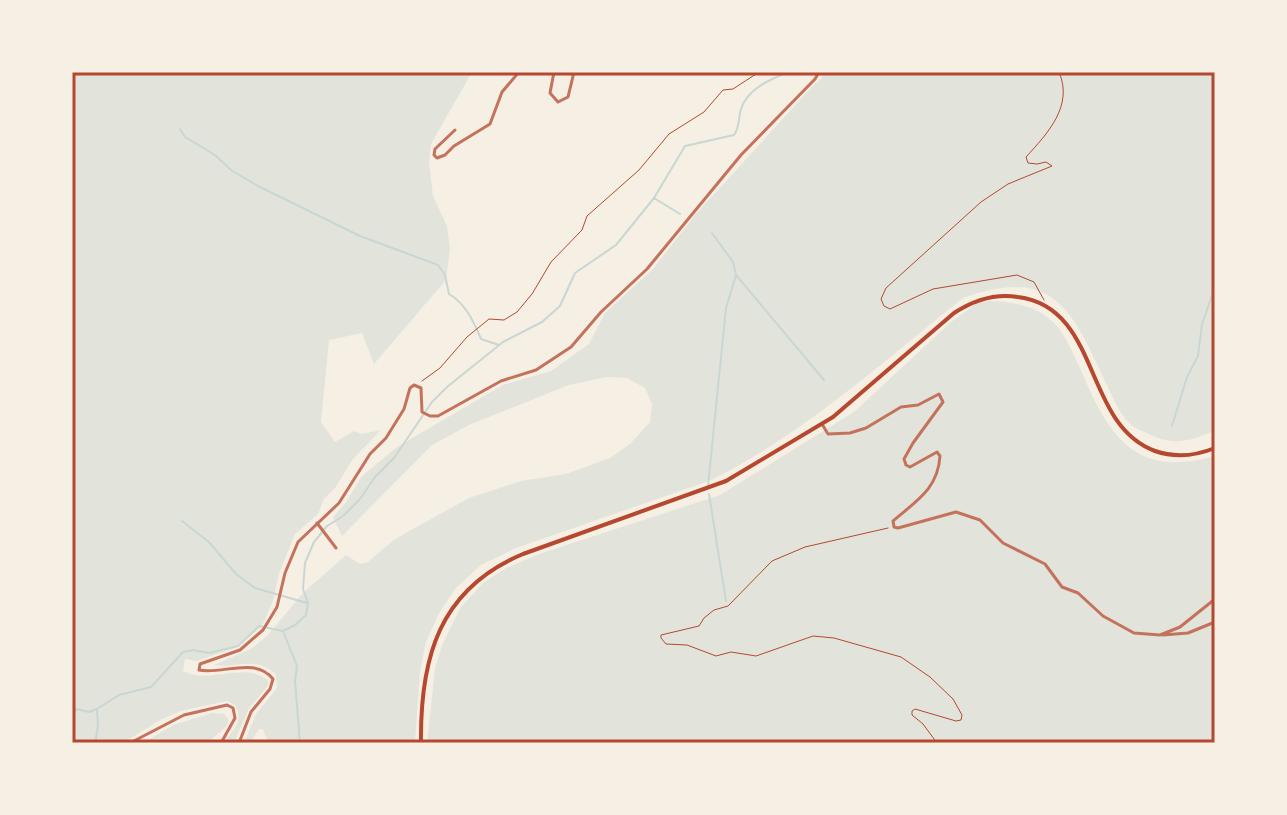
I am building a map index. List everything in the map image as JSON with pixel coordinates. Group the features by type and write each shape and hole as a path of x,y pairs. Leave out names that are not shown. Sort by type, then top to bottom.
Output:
{"main road":[{"path":"421,743 424,688 438,631 455,603 480,577 523,554 714,487 822,424 865,392 954,313 975,301 997,295 1031,299 1047,307 1070,327 1116,423 1135,441 1158,452 1176,456 1215,448"}],"street":[{"path":"455,130 435,149 437,158 490,124 502,92 519,72"},
{"path":"554,72 550,93 558,102 568,97 574,72"},
{"path":"239,743 251,712 270,689 273,679 268,673 254,668 202,672 198,666 240,650 263,630 277,607 285,573 300,538 339,503 370,454 397,422 410,388 417,386 422,390 422,412 434,417 501,381 536,370 571,347 601,312 647,269 741,155 819,72"},
{"path":"822,424 828,434 850,433 866,428 901,407 918,405 937,394 942,396 943,402 904,459 910,467 932,453 939,454 931,488 892,525 898,528 956,512 980,520 1003,543 1036,558 1053,572 1062,587 1078,593 1124,630 1145,636 1188,633 1215,622"},
{"path":"317,523 336,548"},
{"path":"1160,635 1180,627 1215,599"},
{"path":"130,743 184,715 227,705 233,708 235,718 221,743"}],"path":[{"path":"417,386 440,368 479,326 489,319 504,320 517,312 551,262 582,230 587,216 639,170 669,134 704,112 723,90 733,89 759,72"},
{"path":"1047,307 1034,282 1017,275 933,289 890,309 884,306 881,299 886,288 981,202 1008,184 1052,166 1046,162 1028,163 1026,157 1053,125 1063,96 1064,83 1059,72"},
{"path":"892,525 876,532 805,547 772,561 728,606 714,610 699,626 661,635 661,638 666,644 687,645 716,656 731,652 756,656 813,636 834,638 901,657 930,677 961,711 962,719 956,721 915,709 912,711 912,715 937,743"}],"shaded area":[{"path":"72,72 472,72 431,144 429,162 433,196 447,226 450,248 446,280 374,364 362,333 329,340 321,422 335,442 354,431 362,434 381,430 353,459 335,488 324,499 318,514 295,534 262,626 237,647 197,661 185,659 183,671 193,675 237,672 259,675 268,680 268,686 249,708 234,743 224,742 237,725 238,716 235,705 227,701 181,711 123,743 72,743"},
{"path":"824,72 1215,72 1215,430 1199,437 1175,441 1134,427 1118,408 1071,317 1057,302 1040,292 1020,287 994,289 963,298 840,397 743,463 709,481 516,548 481,565 455,589 439,613 426,642 420,671 415,743 268,743 263,729 259,729 250,743 244,743 256,714 277,688 276,674 260,665 214,665 251,649 266,637 304,592 346,555 360,564 368,562 395,539 469,498 521,481 566,474 610,458 630,444 650,422 652,404 645,388 627,378 607,377 569,385 469,425 432,445 342,536 333,517 362,476 397,447 503,385 551,371 589,344 605,313 653,269 695,215 821,79"},
{"path":"989,301 1031,308 1056,325 1102,413 1128,446 1144,456 1164,461 1187,462 1215,456 1215,743 427,743 435,669 442,645 461,607 483,583 506,568 539,554 720,495 854,412 951,322 976,304"},
{"path":"212,713 224,714 229,720 226,727 207,743 143,743 173,725"}],"waterway":[{"path":"72,708 89,712 119,695 151,687 183,652 209,653 238,646 259,626 283,631 295,625 306,615 308,603 303,589 305,563 314,542 327,526 360,499 375,477 394,458 432,402 503,342 542,322 560,306 575,273 616,245 654,198 685,146 734,135 748,96 760,86 788,72"},
{"path":"180,129 185,137 258,186 360,236 438,265 445,275 449,294 464,308 481,339 499,345"},
{"path":"654,198 680,214"},
{"path":"712,233 733,262 736,275 824,380"},
{"path":"708,486 726,308 736,275"},
{"path":"1172,426 1187,377 1198,356 1202,324 1215,287"},
{"path":"709,494 726,601"},
{"path":"182,521 209,542 236,574 255,588 307,603"},
{"path":"283,631 297,666 295,681 300,743"},
{"path":"72,713 78,709"},
{"path":"95,743 97,710"}]}
